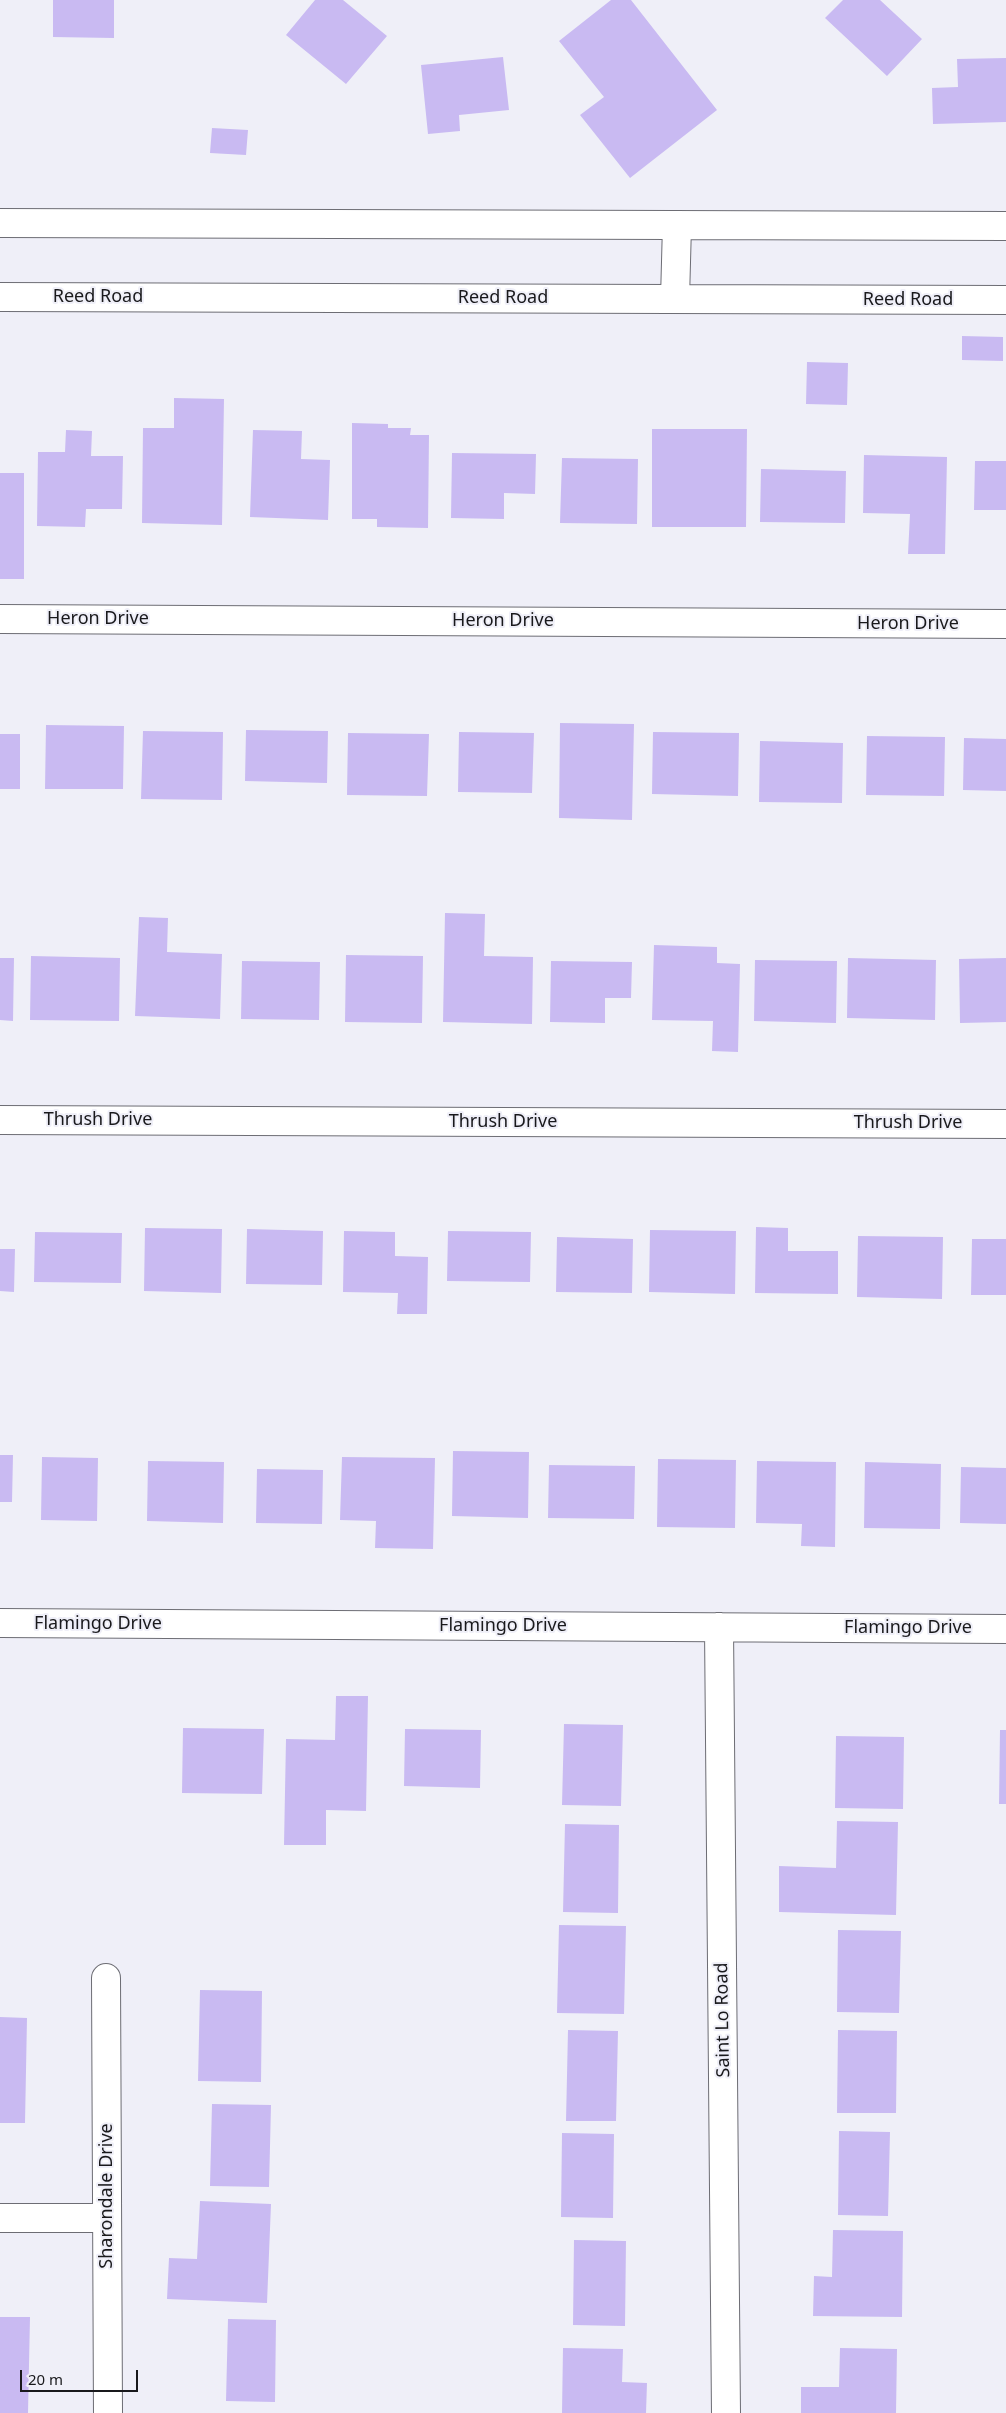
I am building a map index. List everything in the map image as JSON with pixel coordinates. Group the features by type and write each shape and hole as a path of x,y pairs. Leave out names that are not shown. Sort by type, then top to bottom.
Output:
{"street":[{"path":"0,223 1006,226"},
{"path":"675,299 677,225"},
{"name":"Reed Road","path":"0,297 1006,300"},
{"name":"Heron Drive","path":"0,619 1006,624"},
{"name":"Thrush Drive","path":"0,1120 1006,1124"},
{"name":"Flamingo Drive","path":"0,1623 1006,1629"},
{"name":"Saint Lo Road","path":"719,1627 726,2413"},
{"name":"Sharondale Drive","path":"106,1978 108,2413"},
{"path":"0,2218 107,2218"}],"building":[{"path":"53,0 114,0 114,38 53,37"},
{"path":"315,0 343,0 387,36 346,84 286,35"},
{"path":"611,0 631,0 717,110 630,178 580,115 604,97 559,41"},
{"path":"843,0 880,0 922,39 887,76 825,18"},
{"path":"503,57 509,110 459,115 460,131 428,134 421,65"},
{"path":"1006,58 1006,122 933,124 932,88 958,87 957,59"},
{"path":"212,128 248,130 246,155 210,153"},
{"path":"962,336 1003,337 1003,361 962,360"},
{"path":"807,362 848,363 847,405 806,404"},
{"path":"174,398 224,399 222,525 142,523 143,428 174,428"},
{"path":"352,423 388,424 388,428 411,428 410,435 429,435 428,528 377,527 377,519 352,519"},
{"path":"652,429 747,429 746,527 652,527"},
{"path":"66,430 92,431 91,456 123,456 122,509 86,509 85,527 37,526 38,452 65,452"},
{"path":"253,430 302,431 301,459 330,460 328,520 250,517"},
{"path":"452,453 536,454 535,494 504,493 504,519 451,518"},
{"path":"864,455 947,457 945,554 908,554 910,514 863,513"},
{"path":"562,458 638,459 637,524 560,523"},
{"path":"975,461 1006,461 1006,510 974,510"},
{"path":"761,469 846,471 845,523 760,522"},
{"path":"0,473 24,473 24,579 0,579"},
{"path":"560,723 634,724 632,820 559,818"},
{"path":"46,725 124,726 123,789 45,789"},
{"path":"246,730 328,731 327,783 245,781"},
{"path":"143,731 223,732 222,800 141,799"},
{"path":"459,732 534,733 532,793 458,792"},
{"path":"653,732 739,733 738,796 652,794"},
{"path":"348,733 429,734 427,796 347,795"},
{"path":"0,734 20,734 20,789 0,789"},
{"path":"867,736 945,737 944,796 866,795"},
{"path":"964,738 1006,739 1006,791 963,790"},
{"path":"760,741 843,743 842,803 759,802"},
{"path":"445,913 485,914 484,956 533,957 532,1024 443,1022"},
{"path":"139,917 168,918 167,952 222,954 220,1019 135,1016"},
{"path":"654,945 717,947 717,963 740,964 738,1052 712,1051 713,1021 652,1020"},
{"path":"346,955 423,956 422,1023 345,1022"},
{"path":"31,956 120,958 119,1021 30,1020"},
{"path":"0,958 14,958 13,1021 0,1020"},
{"path":"848,958 936,960 935,1020 847,1018"},
{"path":"1006,958 1006,1022 960,1023 959,959"},
{"path":"755,960 837,961 836,1023 754,1021"},
{"path":"242,961 320,962 319,1020 241,1019"},
{"path":"551,961 632,962 631,998 605,998 605,1023 550,1022"},
{"path":"756,1227 788,1228 788,1251 838,1251 838,1294 755,1293"},
{"path":"145,1228 222,1229 221,1293 144,1291"},
{"path":"247,1229 323,1231 322,1285 246,1284"},
{"path":"650,1230 736,1231 735,1294 649,1292"},
{"path":"344,1231 395,1232 395,1256 428,1257 427,1314 397,1314 398,1293 343,1292"},
{"path":"448,1231 531,1232 530,1282 447,1281"},
{"path":"35,1232 122,1233 121,1283 34,1282"},
{"path":"858,1236 943,1237 942,1299 857,1297"},
{"path":"557,1237 633,1239 632,1293 556,1292"},
{"path":"972,1239 1006,1239 1006,1295 971,1295"},
{"path":"0,1249 15,1249 14,1292 0,1291"},
{"path":"453,1451 529,1452 528,1518 452,1516"},
{"path":"0,1455 13,1455 12,1502 0,1502"},
{"path":"42,1457 98,1458 97,1521 41,1520"},
{"path":"342,1457 435,1458 433,1549 375,1548 376,1521 340,1520"},
{"path":"658,1459 736,1460 735,1528 657,1527"},
{"path":"148,1461 224,1462 223,1523 147,1521"},
{"path":"757,1461 836,1462 835,1547 801,1546 802,1524 756,1523"},
{"path":"865,1462 941,1464 940,1529 864,1528"},
{"path":"549,1465 635,1466 634,1519 548,1518"},
{"path":"961,1467 1006,1468 1006,1524 960,1523"},
{"path":"257,1469 323,1470 322,1524 256,1523"},
{"path":"336,1696 368,1696 366,1811 326,1810 326,1845 284,1845 286,1739 335,1740"},
{"path":"564,1724 623,1725 621,1806 562,1805"},
{"path":"183,1728 264,1729 262,1794 182,1793"},
{"path":"405,1729 481,1730 480,1788 404,1786"},
{"path":"1000,1730 1006,1730 1006,1804 999,1804"},
{"path":"836,1736 904,1737 903,1809 835,1808"},
{"path":"837,1821 898,1822 896,1915 779,1912 779,1866 836,1868"},
{"path":"565,1824 619,1825 618,1913 563,1912"},
{"path":"559,1925 626,1926 624,2014 557,2013"},
{"path":"838,1930 901,1931 899,2013 837,2012"},
{"path":"200,1990 262,1991 261,2082 198,2081"},
{"path":"0,2017 27,2018 25,2123 0,2123"},
{"path":"568,2030 618,2031 616,2121 566,2121"},
{"path":"838,2030 897,2031 896,2113 837,2113"},
{"path":"212,2104 271,2105 269,2187 210,2186"},
{"path":"839,2131 890,2132 888,2216 838,2215"},
{"path":"562,2133 614,2134 613,2218 561,2217"},
{"path":"200,2201 271,2204 267,2303 167,2299 169,2258 197,2259"},
{"path":"833,2230 903,2231 902,2317 813,2316 814,2276 832,2277"},
{"path":"574,2240 626,2241 625,2326 573,2325"},
{"path":"0,2317 30,2317 28,2413 0,2413"},
{"path":"228,2319 276,2320 275,2402 226,2401"},
{"path":"563,2348 623,2349 622,2382 647,2383 646,2413 562,2413"},
{"path":"840,2348 897,2349 896,2413 801,2413 801,2387 839,2387"}]}
